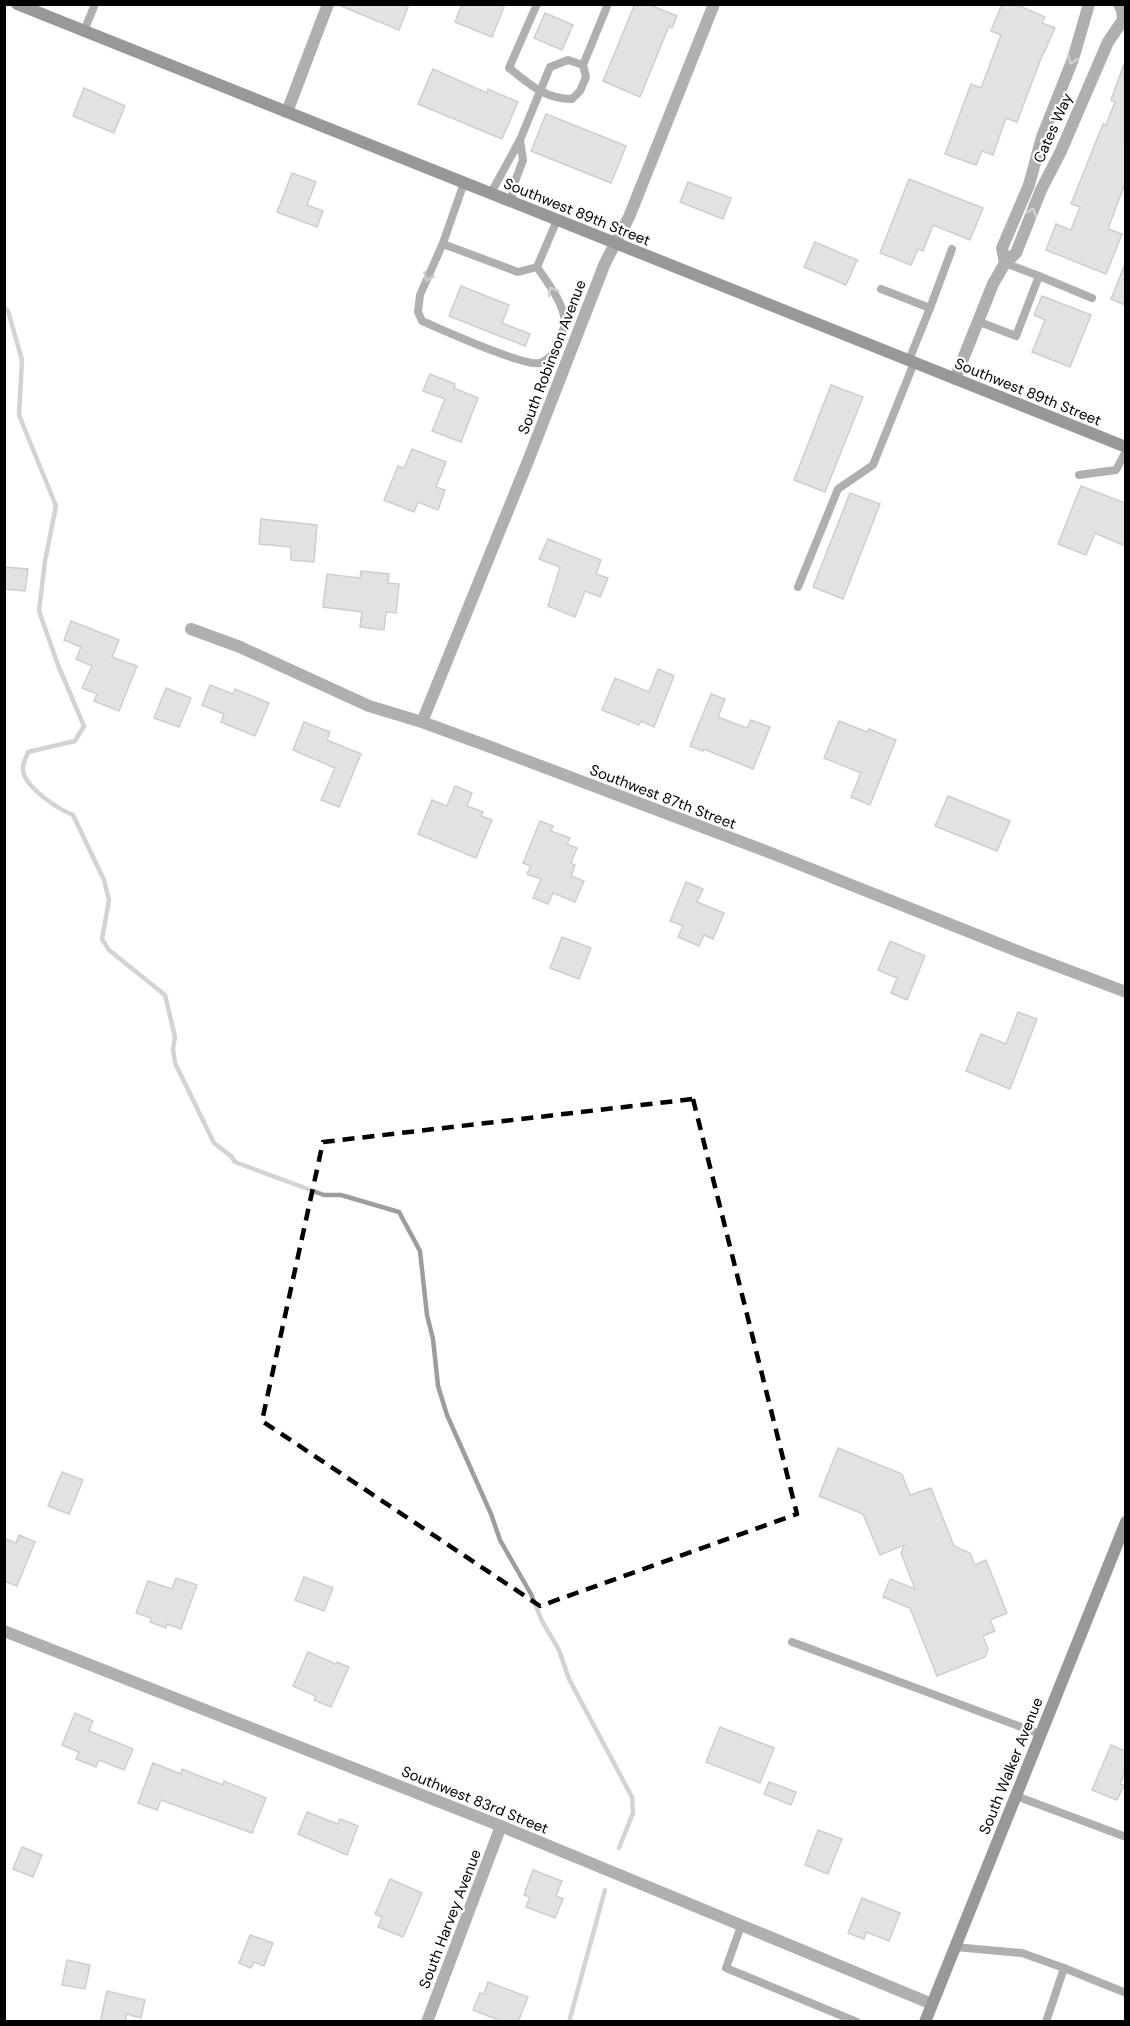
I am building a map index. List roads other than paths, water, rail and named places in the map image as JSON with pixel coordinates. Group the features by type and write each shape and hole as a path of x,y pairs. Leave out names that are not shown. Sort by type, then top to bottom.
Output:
{"main road":[{"name":"Southwest 89th Street","path":"17,4 1125,447"},
{"name":"South Walker Avenue","path":"925,2022 1125,1522"}],"street":[{"path":"287,112 328,4"},
{"name":"South Robinson Avenue","path":"422,722 605,263 628,217 714,4"},
{"name":"Cates Way","path":"955,379 977,321 1005,262 1016,253 1035,187 1042,138 1073,59 1089,4"},
{"name":"Cates Way","path":"1035,187 1061,151 1108,42 1123,20 1119,4"},
{"name":"Southwest 87th Street","path":"191,628 240,647 369,705 422,722 776,855 1033,958 1125,992"},
{"name":"Southwest 83rd Street","path":"4,1631 501,1826 932,2004"},
{"name":"South Harvey Avenue","path":"427,2022 501,1826"}],"lane":[{"path":"84,31 95,4"},
{"path":"537,4 509,68 540,92 562,99 572,99 580,91 586,77 583,65 608,4"},
{"path":"491,194 520,140 550,67 568,60 583,65"},
{"path":"511,202 514,184 523,160 520,140"},
{"path":"464,183 420,296 418,312 422,321 510,357 532,364 541,363 550,358 555,351 565,319 554,292 537,267"},
{"path":"537,267 557,220"},
{"path":"442,244 518,272 537,267"},
{"path":"798,587 838,489 873,465 952,249"},
{"path":"1005,262 1092,298"},
{"path":"977,321 1016,336 1039,276"},
{"path":"881,289 930,308"},
{"path":"1079,475 1116,470 1125,451"},
{"path":"792,1642 1040,1734"},
{"path":"1016,1796 1125,1837"},
{"path":"741,1926 726,1968 839,2018 857,2022"},
{"path":"955,1947 1022,1953 1125,1993"},
{"path":"1046,2022 1064,1968"}],"waterway":[{"path":"4,307 8,311 22,360 19,415 56,506 45,561 39,611 58,665 84,726 75,741 28,752 23,766 27,781 41,795 73,815 104,880 109,900 102,939 109,950 165,995 175,1037 173,1049 175,1063 214,1143 235,1162 324,1195 341,1195 399,1212 420,1251 438,1386 447,1415 491,1514 500,1540 531,1594 542,1621 559,1650 569,1679 632,1797 633,1813 619,1848"},
{"path":"569,2022 605,1890"}]}
